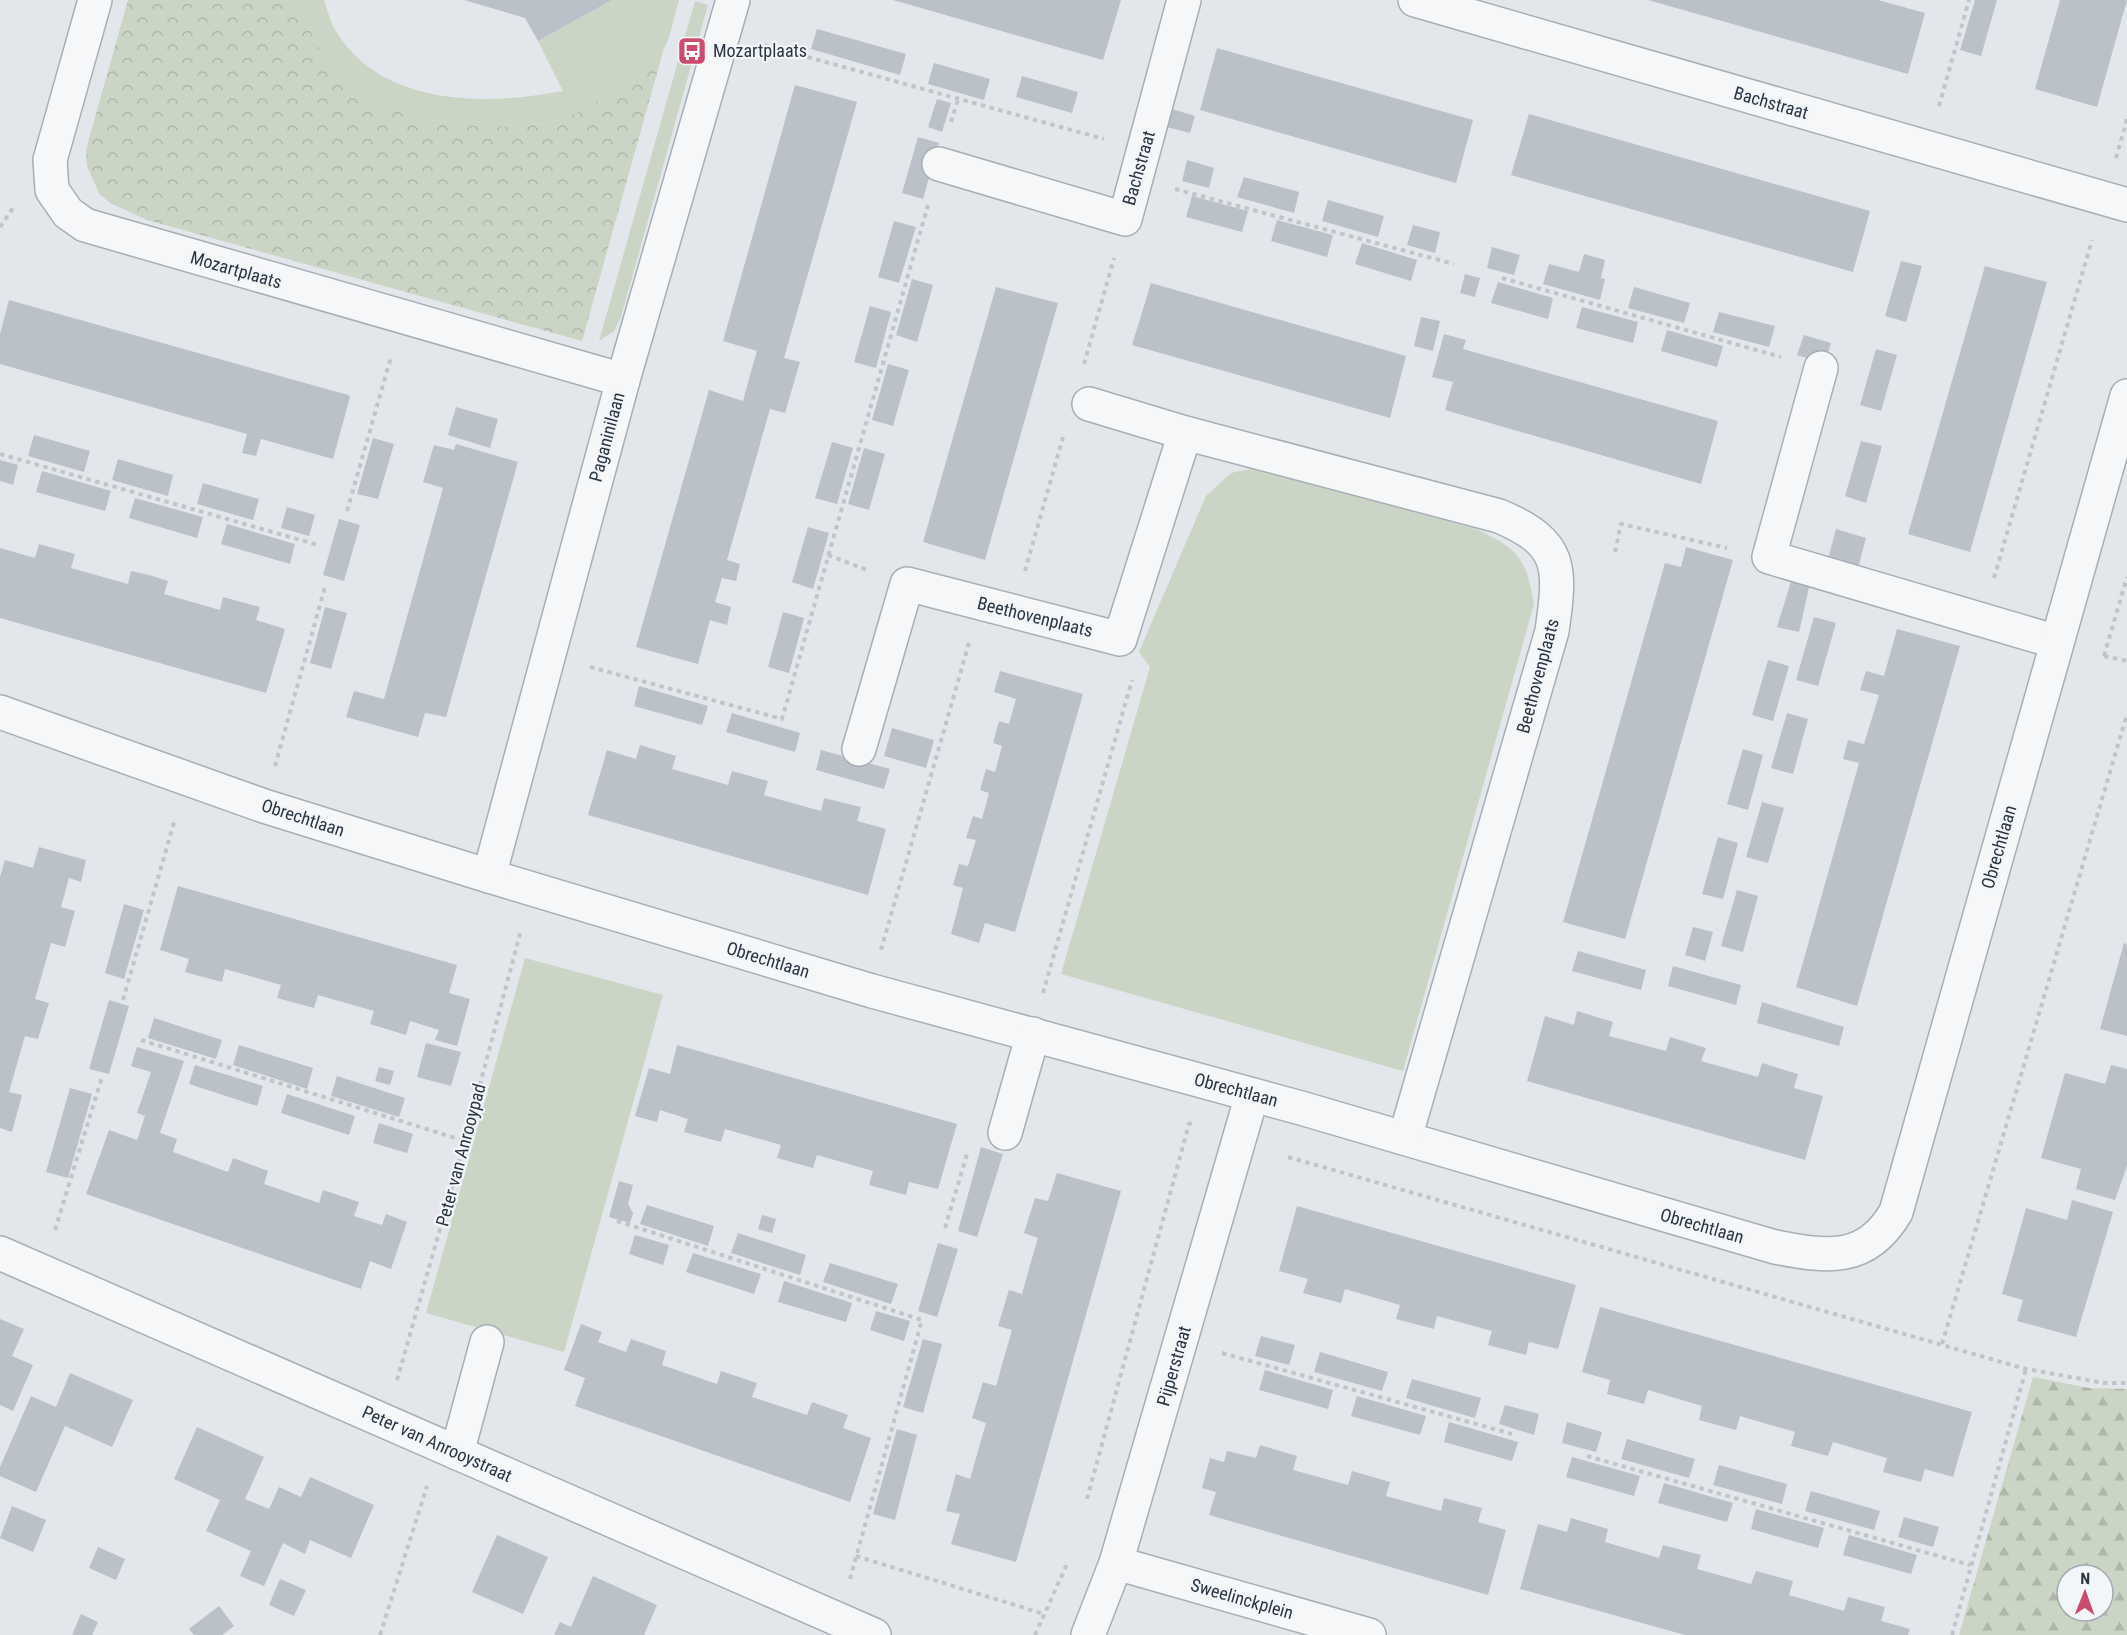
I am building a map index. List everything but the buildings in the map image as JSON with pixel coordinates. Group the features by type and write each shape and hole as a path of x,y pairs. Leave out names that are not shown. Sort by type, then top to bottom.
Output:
{"street":[{"name":"Mozartplaats","path":"95,0 50,160 52,190 68,213 85,225 114,235 623,380"},
{"name":"Paganinilaan","path":"489,876 623,380 733,0"},
{"name":"Bachstraat","path":"939,164 1125,219 1184,0"},
{"name":"Bachstraat","path":"1415,0 1927,149 2116,201"},
{"path":"1821,368 1769,557 2057,642"},
{"name":"Obrechtlaan","path":"0,712 264,806 872,991 1406,1138 1776,1247 1825,1256 1857,1250 1868,1244 1881,1234 1896,1212 2127,396"},
{"name":"Beethovenplaats","path":"1089,404 1185,433 1499,516 1536,535 1547,545 1556,566 1557,597 1552,631 1406,1138"},
{"name":"Beethovenplaats","path":"859,749 907,584 1120,639 1185,433"},
{"path":"1005,1133 1033,1034"},
{"name":"Pijperstraat","path":"1088,1635 1116,1563 1252,1095"},
{"name":"Peter van Anrooystraat","path":"0,1253 385,1419 448,1449 874,1635"},
{"path":"448,1449 487,1342"},
{"name":"Sweelinckplein","path":"1116,1563 1369,1635"}],"path":[{"path":"1927,149 1969,0"},
{"path":"724,35 958,100 1141,164 1454,264"},
{"path":"549,656 782,719 958,100"},
{"path":"1982,620 2116,201 2127,119"},
{"path":"1502,278 1821,368"},
{"path":"347,511 403,316"},
{"path":"0,454 318,545"},
{"path":"1615,552 1621,524 1769,557"},
{"path":"2127,577 2104,656 2127,661"},
{"path":"264,806 325,587"},
{"path":"872,991 888,926 970,641"},
{"path":"1033,1034 1045,982 1133,675"},
{"path":"1942,1344 2127,714"},
{"path":"123,1000 186,778"},
{"name":"Peter van Anrooypad","path":"385,1419 465,1141 532,889"},
{"path":"141,1040 465,1141"},
{"path":"41,1271 102,1077"},
{"path":"1086,1504 1189,1124 1252,1095"},
{"path":"1288,1157 2026,1369 2104,1383 2127,1383"},
{"path":"617,1221 922,1320 856,1556 841,1620"},
{"path":"1181,1341 1512,1434"},
{"path":"1952,1635 2026,1369"},
{"path":"380,1635 448,1449"},
{"path":"1587,1456 1970,1565"},
{"path":"856,1556 1044,1614"},
{"path":"1035,1635 1068,1560"}],"green space":[{"path":"128,0 300,0 311,33 327,59 346,81 369,98 395,110 454,124 528,126 568,117 594,104 664,48 582,341 147,220 110,203 99,193 87,166 86,151"},
{"path":"300,0 324,0 333,26 352,53 377,72 405,86 435,95 500,99 563,91 538,41 612,0 679,0 664,48 608,95 585,109 559,120 528,126 487,126 454,124 423,118 395,110 369,98 346,81 327,59 311,33"},
{"path":"695,1 708,5 621,317 614,331 599,341"},
{"path":"1255,468 1476,529 1502,543 1518,556 1531,588 1534,604 1403,1071 1061,974 1150,667 1139,652 1206,496 1231,473"},
{"path":"525,958 663,995 564,1352 426,1313"},
{"path":"2033,1377 2089,1388 2127,1389 2127,1635 1959,1635"}],"place":[{"name":"Mozartplaats","path":"692,51"}]}
